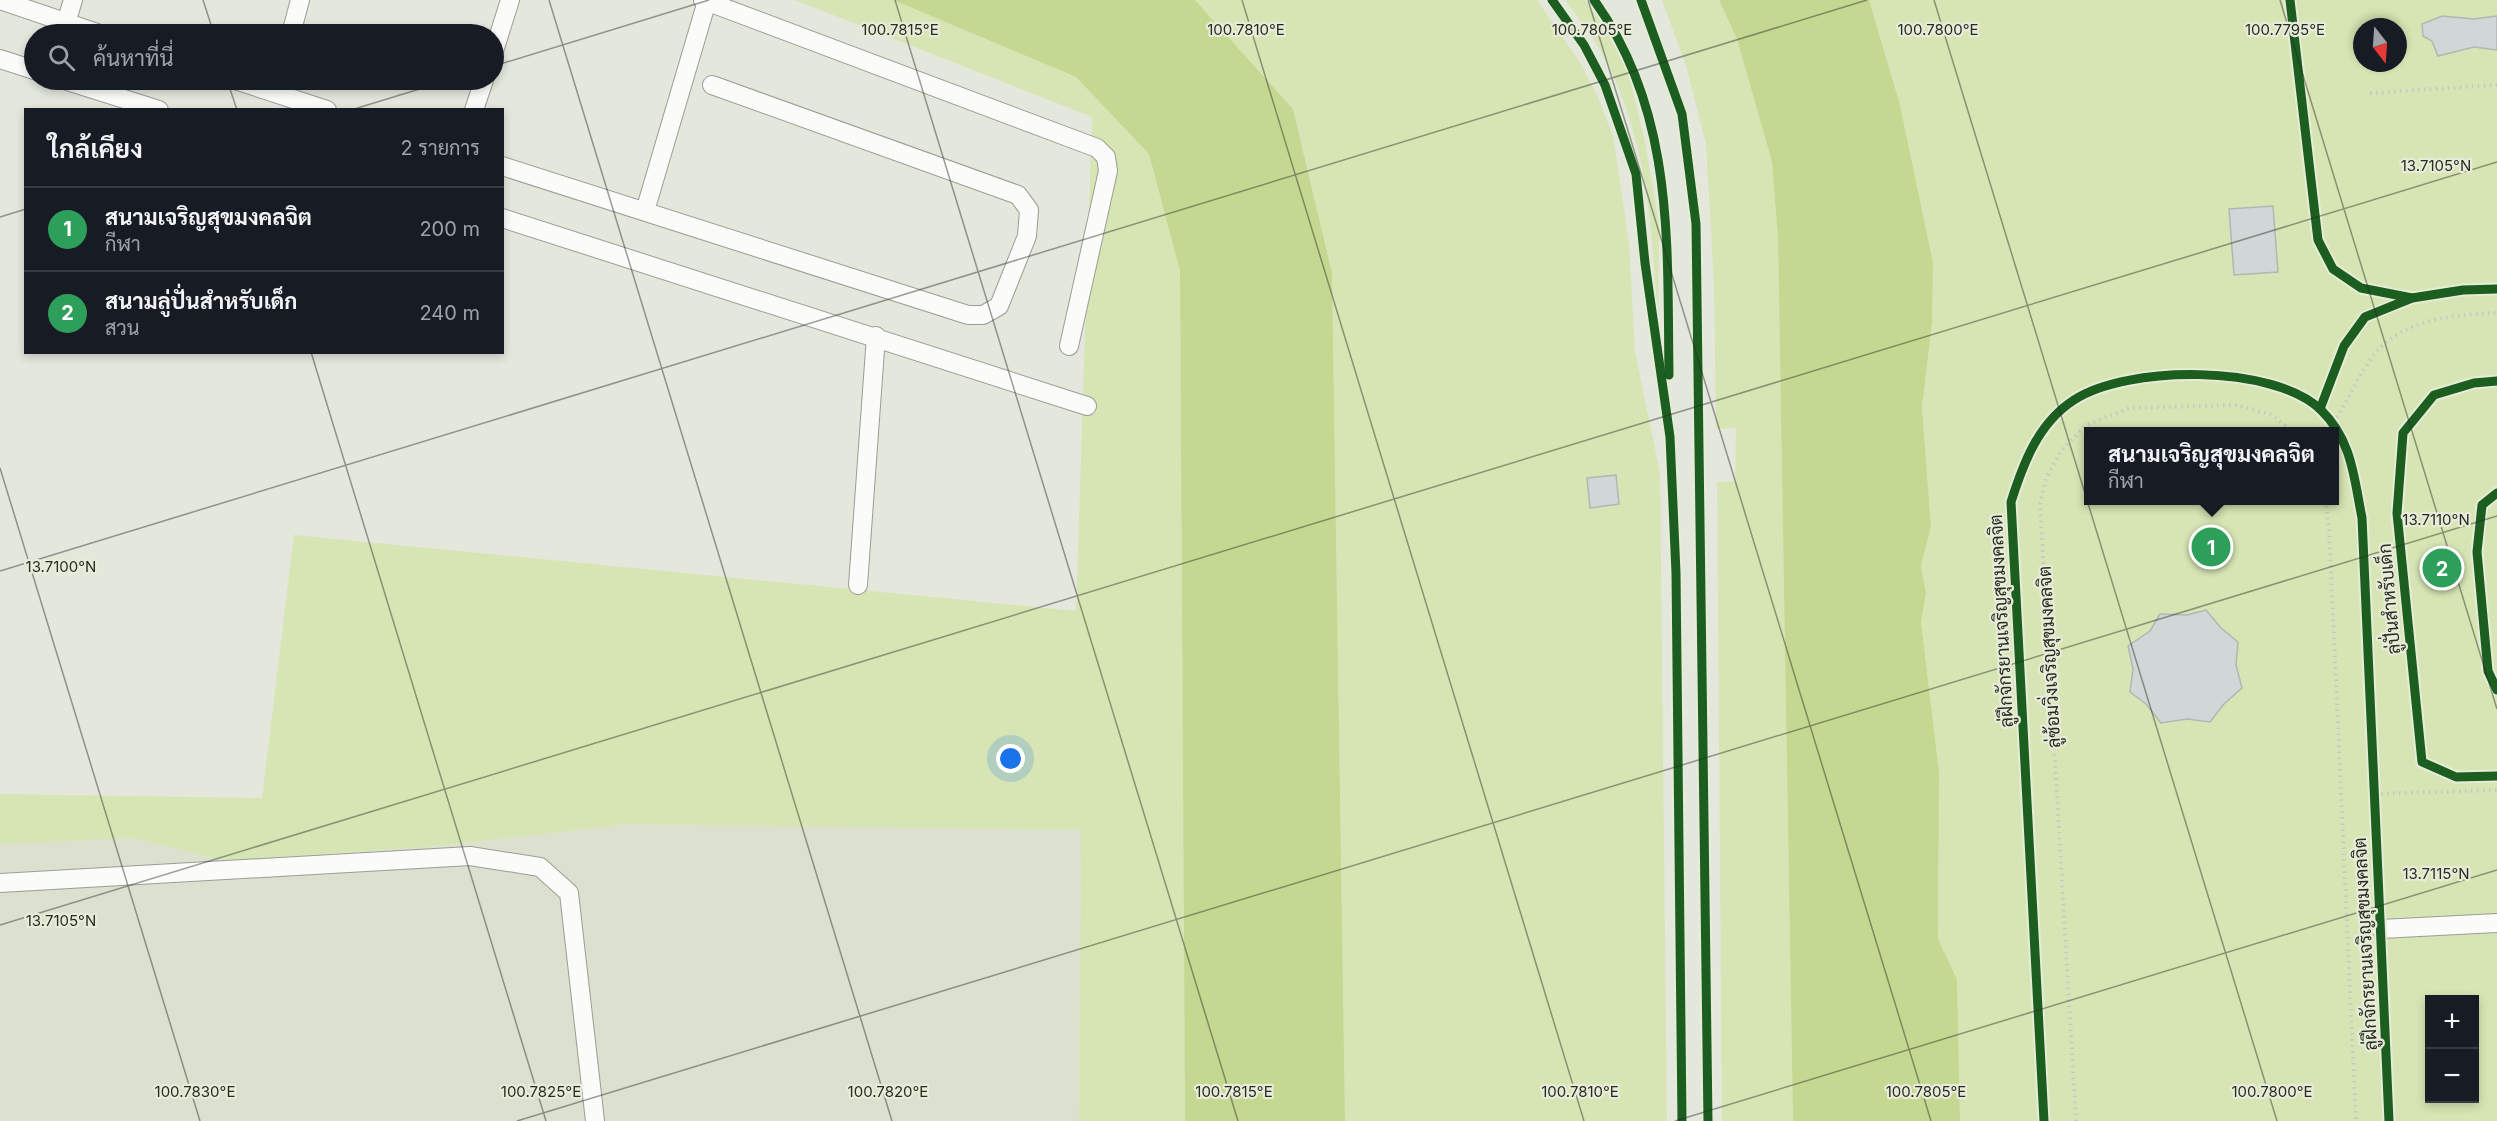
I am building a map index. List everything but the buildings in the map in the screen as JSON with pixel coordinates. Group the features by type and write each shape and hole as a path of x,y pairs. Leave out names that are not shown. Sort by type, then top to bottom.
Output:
{"lane":[{"path":"0,0 69,24"},
{"path":"66,23 73,0"},
{"path":"294,24 300,0"},
{"path":"502,24 510,0"},
{"path":"645,211 705,1 1097,148 1106,157 1108,171 1069,346"},
{"path":"0,59 24,67"},
{"path":"504,167 968,315 983,315 999,306 1027,237 1029,210 1018,195 712,85"},
{"path":"96,90 153,108"},
{"path":"284,90 323,108"},
{"path":"475,108 481,90"},
{"path":"504,219 876,336 1087,406"},
{"path":"858,585 876,336"},
{"path":"0,883 470,856 540,867 569,893 595,1121"},
{"path":"2381,929 2497,922"}],"path":[{"path":"2370,93 2497,85"},
{"path":"2330,426 2369,361 2387,339 2419,323 2461,314 2497,313"},
{"path":"2326,505 2329,528 2356,1121"},
{"path":"2374,783 2375,806"},
{"path":"2375,795 2497,790"}],"shaded area":[{"path":"795,0 893,0 1076,77 1149,154 1180,271 1185,1121 1079,1121 1081,830 628,824 438,846 227,861 133,838 0,844 0,794 262,798 294,535 1076,611 1092,117"},
{"path":"893,0 1195,0 1293,109 1332,273 1345,1121 1185,1121 1180,271 1149,154 1076,77"},
{"path":"1195,0 1537,0 1581,64 1597,95 1613,136 1629,242 1635,352 1660,473 1667,1121 1345,1121 1332,273 1293,109","holes":["1616,475 1619,504 1590,507 1587,478"]},
{"path":"1565,0 1585,0 1604,27 1628,72 1645,142 1659,225 1658,334 1647,196 1633,130 1604,56"},
{"path":"1662,0 1719,0 1737,39 1772,162 1778,238 1793,1121 1722,1121 1717,482 1735,481 1736,428 1716,429 1714,285 1706,144 1687,69"},
{"path":"1719,0 1869,0 1900,105 1933,263 1932,323 1922,407 1931,527 1921,566 1926,593 1921,622 1939,772 1938,939 1957,979 1960,1121 1793,1121 1778,238 1772,162 1737,39"},
{"path":"1869,0 2497,0 2497,1121 1960,1121 1957,979 1938,939 1939,772 1921,622 1926,593 1921,566 1931,527 1922,407 1932,323 1933,263 1900,105"},
{"path":"628,824 1081,830 1079,1121 0,1121 0,844 133,838 227,861 438,846"}],"cycle path":[{"path":"1552,0 1584,45 1605,85 1636,174 1645,263 1670,437 1676,573 1682,1121"},
{"path":"1594,0 1620,43 1640,87 1653,133 1666,228 1669,375"},
{"path":"1641,0 1682,114 1696,224 1708,1121"},
{"path":"2290,0 2318,240 2333,269 2361,288 2412,298"},
{"path":"2320,409 2344,346 2365,317 2412,298 2463,290 2497,289"},
{"name":"ลู่ปั่นสำหรับเด็ก","path":"2044,1121 2011,502 2021,473 2041,432 2061,409 2098,388 2128,380 2200,375 2236,377 2270,384 2299,395 2321,410 2334,427"},
{"name":"ลู่ปั่นสำหรับเด็ก","path":"2497,381 2474,383 2434,395 2403,433 2397,513 2422,762 2456,777 2497,776"},
{"name":"ลู่ปั่นสำหรับเด็ก","path":"2339,434 2354,474 2362,518 2389,1121"},
{"path":"2497,493 2482,505 2477,552 2488,671 2497,690"}],"place":[{"name":"สนามเจริญสุขมงคลจิต","path":"2211,547"},
{"name":"สนามลู่ปั่นสำหรับเด็ก","path":"2442,568"}]}
